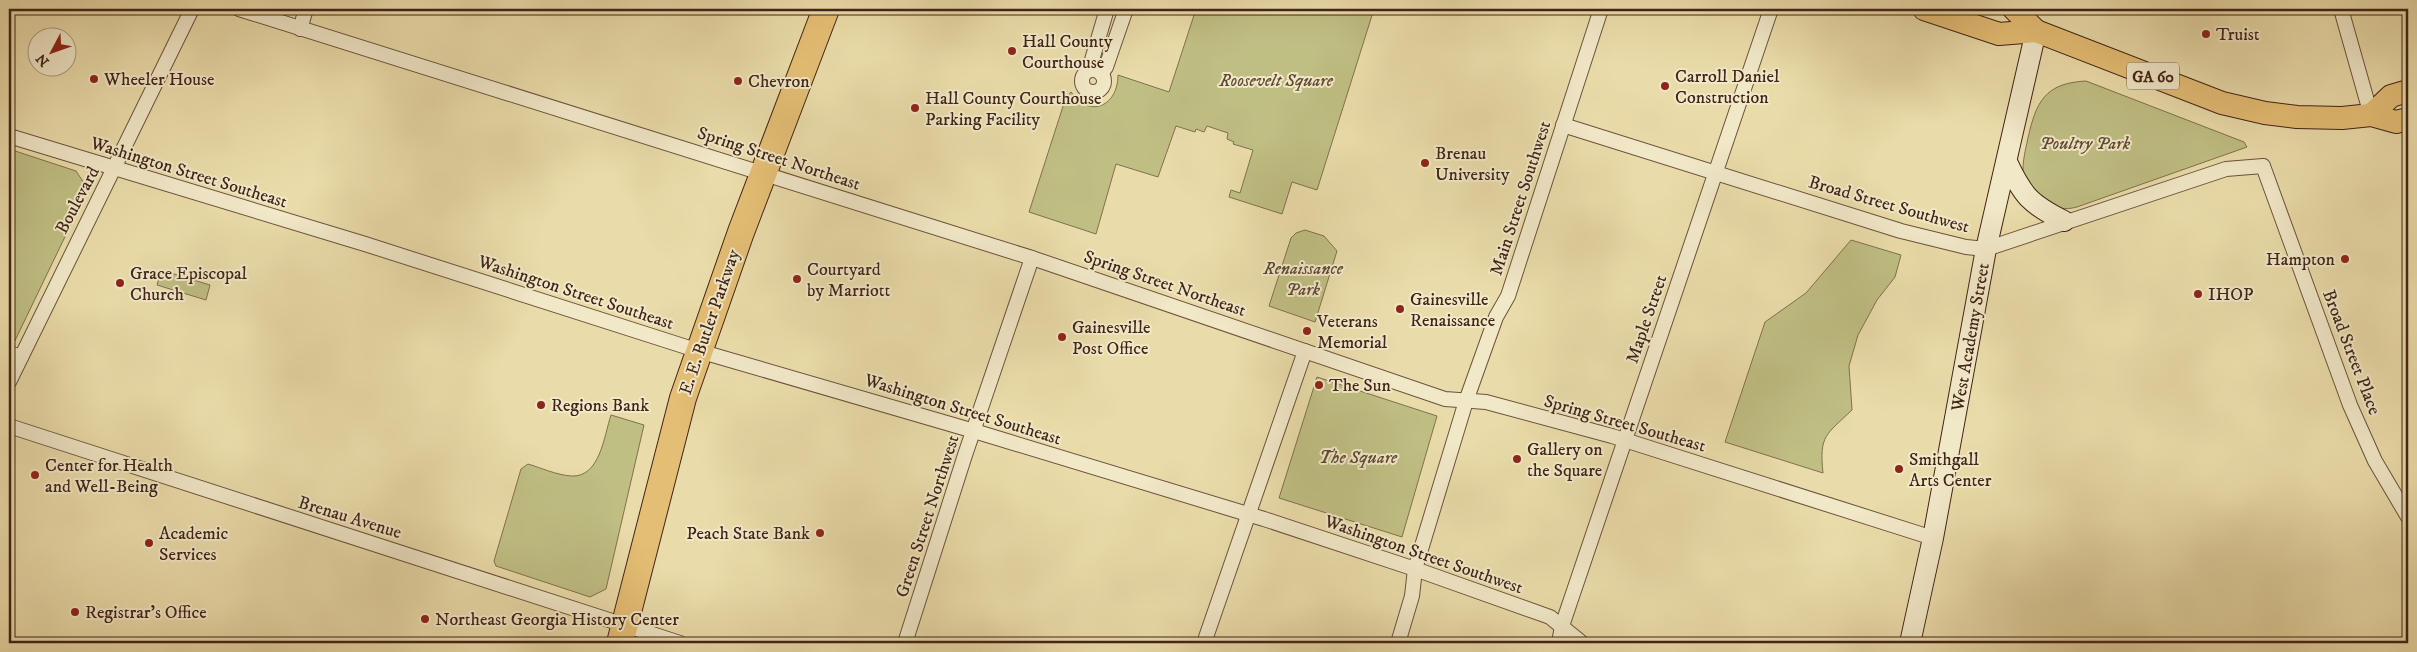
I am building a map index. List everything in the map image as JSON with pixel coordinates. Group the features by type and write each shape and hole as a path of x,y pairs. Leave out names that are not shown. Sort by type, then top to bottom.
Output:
{"highway":[{"name":"E. E. Butler Parkway","path":"623,635 682,398 741,232 826,9"}],"main road":[{"name":"GA 60","path":"1924,9 1999,34 2036,31"},
{"name":"GA 60","path":"2014,9 2036,31 2222,103 2265,113 2298,117 2342,118 2371,115 2396,122 2408,119"},
{"path":"2371,115 2391,96 2408,91"}],"street":[{"name":"Boulevard","path":"9,382 15,355 104,184 114,170 192,9"},
{"name":"Spring Street Northeast","path":"239,9 1032,258 1305,351"},
{"path":"300,28 306,9"},
{"path":"1107,9 1095,72 1106,67 1126,9"},
{"name":"Main Street Southwest","path":"1398,643 1412,596 1415,569 1466,401 1496,317 1508,296 1601,9"},
{"name":"Maple Street","path":"1559,643 1562,626 1624,440 1717,172 1771,9"},
{"path":"2341,9 2371,115"},
{"name":"West Academy Street","path":"1910,643 1933,538 1986,249 2036,31"},
{"name":"Broad Street Southwest","path":"1562,125 1901,231 1966,248 1986,249 2226,169 2263,166"},
{"name":"Washington Street Southeast","path":"9,136 114,170 365,244 699,351 974,431 1247,514"},
{"path":"2007,162 2019,187 2029,201 2064,222"},
{"name":"Broad Street Place","path":"2263,166 2350,405 2375,461 2408,517"},
{"name":"Green Street Northwest","path":"905,643 1032,258"},
{"path":"1204,643 1247,514 1305,351"},
{"name":"Spring Street Southeast","path":"1305,351 1445,399 1486,402 1624,440 1933,538"},
{"name":"Brenau Avenue","path":"9,426 623,635 680,643"},
{"name":"Washington Street Southwest","path":"1247,514 1415,569 1550,617 1582,643"}],"green space":[{"name":"Roosevelt Square","path":"1196,9 1374,9 1317,190 1292,182 1282,214 1229,197 1231,190 1240,193 1253,150 1233,144 1234,142 1227,139 1228,133 1207,126 1204,132 1196,129 1195,132 1176,126 1158,177 1116,164 1096,234 1029,212 1066,97 1071,92 1086,105 1094,107 1102,105 1113,95 1117,86 1118,75 1169,92"},
{"name":"Poultry Park","path":"2086,81 2244,142 2247,147 2077,207 2068,209 2054,206 2042,198 2024,181 2024,159 2031,125 2039,105 2052,90 2072,83"},
{"path":"9,149 76,171 88,189 9,353"},
{"name":"Renaissance Park","path":"1305,230 1324,236 1337,251 1315,322 1269,306 1291,238 1296,233"},
{"path":"1851,240 1901,255 1895,277 1877,300 1858,335 1849,366 1852,410 1826,437 1822,451 1823,473 1725,442 1765,322 1806,293"},
{"path":"161,270 210,285 206,300 157,285"},
{"name":"The Square","path":"1317,377 1437,416 1402,537 1279,498"},
{"path":"611,415 644,425 606,589 590,597 496,566 494,561 521,469 528,464 555,473 571,476 581,475 595,463 603,444"}],"place":[{"name":"Truist","path":"2206,34"},
{"name":"Hall County Courthouse","path":"1012,51"},
{"name":"Wheeler House","path":"94,79"},
{"name":"Chevron","path":"738,81"},
{"name":"Carroll Daniel Construction","path":"1665,86"},
{"name":"Hall County Courthouse Parking Facility","path":"915,108"},
{"name":"Brenau University","path":"1425,163"},
{"name":"Hampton","path":"2345,259"},
{"name":"Courtyard by Marriott","path":"797,279"},
{"name":"Grace Episcopal Church","path":"120,283"},
{"name":"IHOP","path":"2198,294"},
{"name":"Gainesville Renaissance","path":"1400,309"},
{"name":"Veterans Memorial","path":"1307,331"},
{"name":"Gainesville Post Office","path":"1062,337"},
{"name":"The Sun","path":"1319,385"},
{"name":"Regions Bank","path":"541,405"},
{"name":"Gallery on the Square","path":"1517,459"},
{"name":"Smithgall Arts Center","path":"1899,469"},
{"name":"Center for Health and Well-Being","path":"35,475"},
{"name":"Peach State Bank","path":"820,533"},
{"name":"Academic Services","path":"149,543"},
{"name":"Registrar's Office","path":"75,612"},
{"name":"Northeast Georgia History Center","path":"425,619"}]}
